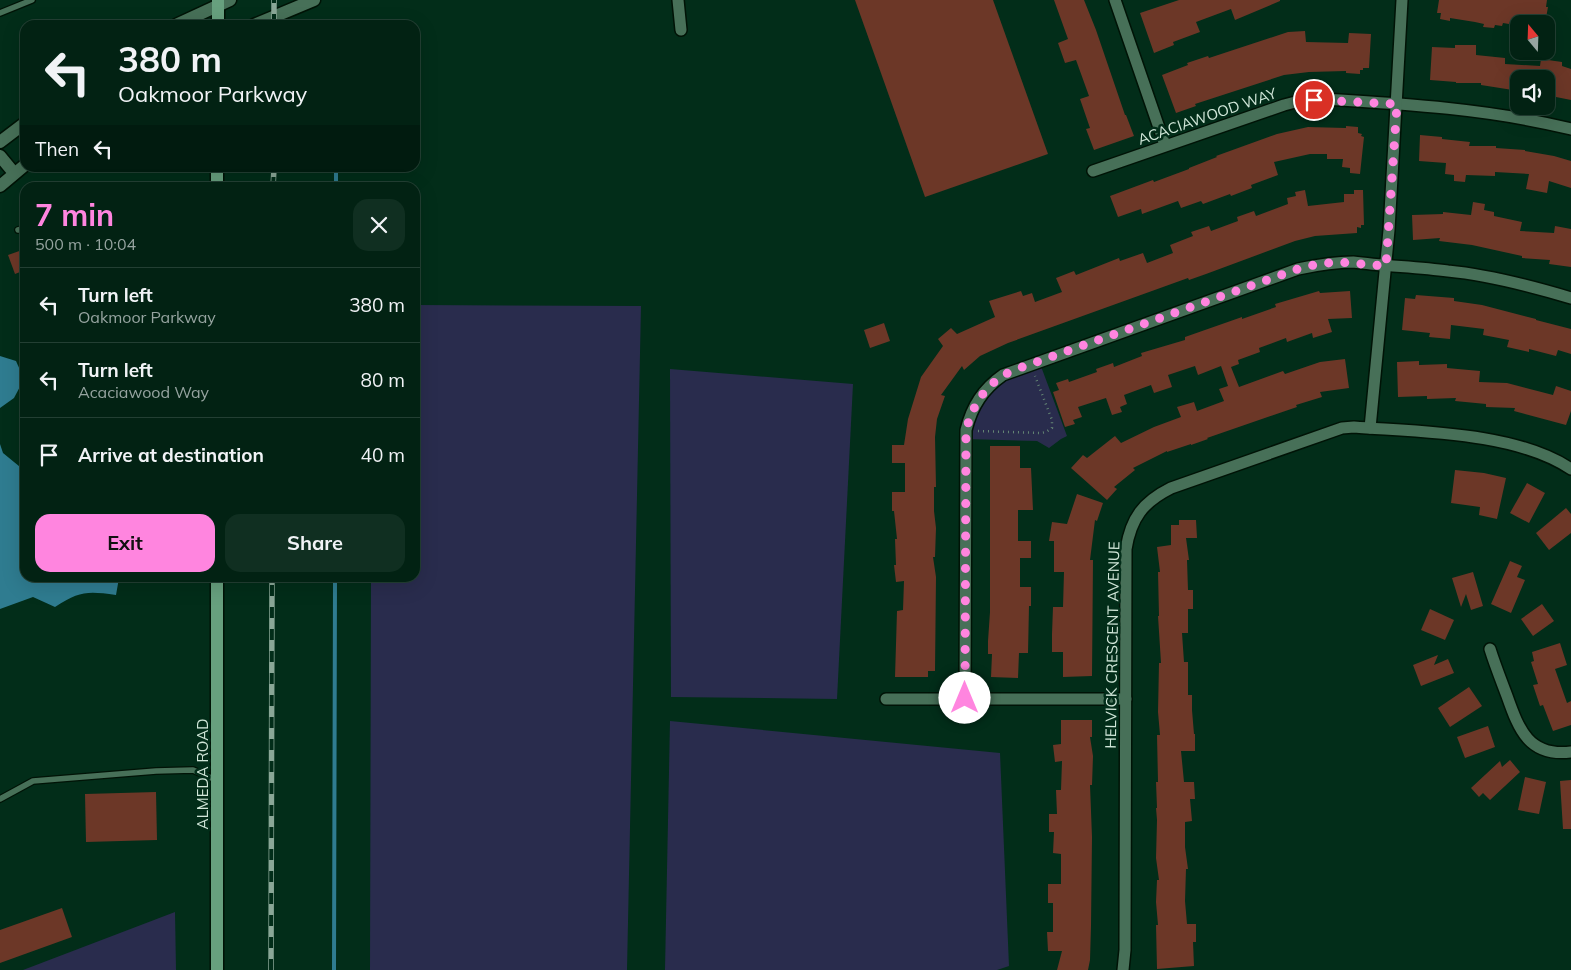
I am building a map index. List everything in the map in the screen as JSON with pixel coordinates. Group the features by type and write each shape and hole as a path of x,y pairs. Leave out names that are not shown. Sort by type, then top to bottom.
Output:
{"main road":[{"path":"186,20 218,3 230,0"},
{"path":"266,20 314,0"},
{"path":"218,3 218,20"},
{"path":"0,142 20,128"},
{"path":"0,156 14,173"},
{"path":"0,186 20,169"},
{"name":"ALMEDA ROAD","path":"217,582 217,970"}],"street":[{"path":"678,0 681,30"},
{"path":"1115,0 1165,145"},
{"path":"1370,428 1386,266 1402,0"},
{"name":"ACACIAWOOD WAY","path":"1093,171 1165,145 1303,100 1324,99 1450,108 1500,115 1571,129"},
{"path":"965,698 966,430 974,407 987,388 1003,375 1298,269 1318,264 1338,262 1449,271 1490,277 1536,287 1571,298"},
{"name":"HELVICK CRESCENT AVENUE","path":"1123,970 1125,950 1126,550 1132,526 1146,504 1157,495 1171,488 1342,428 1370,428 1491,440 1542,453 1571,469"},
{"path":"1490,649 1517,724 1526,739 1540,749 1559,754 1571,752"},
{"path":"886,699 1126,699"}],"lane":[{"path":"0,12 32,0"},
{"path":"0,799 33,781 193,770 218,781"}],"path":[{"path":"978,431 1041,433 1052,428 1052,420 1035,376"}],"shaded area":[{"path":"420,305 641,306 627,970 370,970 371,582 420,582"},
{"path":"0,356 16,361 20,370 20,387 14,398 0,408"},
{"path":"1039,361 1067,436 1049,448 1037,441 966,439 987,388"},
{"path":"670,369 853,384 837,699 671,697"},
{"path":"0,444 3,453 20,467 20,582 118,582 116,595 91,593 78,595 55,607 33,597 0,609"},
{"path":"670,721 1000,753 1009,966 997,970 665,970"},
{"path":"175,912 176,970 23,970"}],"building":[{"path":"855,0 993,0 1048,154 925,197"},
{"path":"1054,0 1084,0 1134,136 1094,150 1086,129 1090,128 1080,99 1089,96 1076,60 1065,63 1058,43 1068,39"},
{"path":"1179,0 1280,1 1235,20 1231,9 1196,22 1200,32 1173,42 1174,45 1154,53 1140,13"},
{"path":"1439,0 1547,0 1546,7 1548,7 1547,15 1510,15 1509,24 1495,25 1494,28 1483,27 1484,24 1475,22 1450,18 1450,21 1440,19 1441,13 1437,13"},
{"path":"1305,31 1306,42 1348,43 1349,33 1371,34 1369,68 1360,70 1360,74 1346,73 1346,71 1284,75 1195,104 1196,106 1176,113 1162,75 1188,65 1187,63 1208,56 1209,58 1288,32"},
{"path":"1455,45 1476,45 1476,55 1505,58 1505,64 1540,66 1541,60 1562,62 1562,66 1571,69 1571,100 1555,97 1555,70 1510,70 1510,90 1481,85 1481,83 1430,80 1432,47 1455,48"},
{"path":"1346,126 1358,127 1358,133 1364,137 1360,174 1350,173 1350,168 1342,167 1343,159 1327,159 1327,154 1310,154 1274,162 1278,175 1251,185 1252,188 1203,204 1201,201 1181,208 1178,201 1142,214 1141,209 1118,217 1110,196 1153,180 1154,182 1189,169 1216,156 1277,134 1308,127 1346,128"},
{"path":"1420,135 1470,142 1469,146 1496,146 1496,148 1525,150 1571,161 1571,188 1549,181 1547,193 1526,189 1529,174 1495,172 1495,176 1466,175 1465,182 1454,181 1454,175 1445,174 1446,163 1419,161"},
{"path":"1305,190 1308,206 1344,202 1344,194 1354,194 1354,190 1363,190 1364,225 1361,225 1361,228 1357,227 1357,233 1315,236 1295,241 1189,280 1188,278 1008,343 980,356 964,370 962,366 941,395 945,396 937,419 935,437 936,487 934,487 934,511 936,528 935,557 933,557 936,577 935,671 928,671 928,677 895,677 897,611 903,610 904,581 896,582 894,565 896,565 895,539 897,539 894,511 892,511 892,492 905,492 905,463 892,463 892,445 904,445 908,419 921,377 943,346 938,339 951,328 957,334 995,317 989,301 1021,291 1023,296 1032,293 1035,302 1062,292 1056,278 1074,271 1076,275 1119,258 1120,261 1143,253 1147,263 1173,253 1170,245 1193,236 1191,232 1209,226 1211,231 1238,221 1237,217 1254,211 1256,216 1288,204 1287,198 1296,196 1295,192"},
{"path":"1473,202 1485,204 1484,210 1494,212 1494,216 1522,222 1520,231 1554,233 1555,226 1571,229 1571,267 1549,264 1550,260 1522,258 1522,256 1472,245 1439,241 1440,238 1413,240 1412,215 1443,214 1443,212 1471,215"},
{"path":"20,251 20,272 15,274 8,255"},
{"path":"1319,291 1320,293 1350,291 1352,318 1328,319 1332,332 1313,338 1312,333 1287,342 1286,338 1259,348 1260,352 1238,360 1239,364 1231,367 1239,387 1283,371 1285,374 1320,362 1345,359 1349,388 1320,392 1322,397 1296,405 1297,407 1191,445 1167,451 1133,468 1135,470 1114,487 1117,489 1107,500 1071,468 1083,455 1087,458 1115,436 1121,443 1154,427 1181,417 1177,407 1194,402 1197,411 1224,401 1219,389 1228,386 1221,366 1198,375 1195,366 1168,375 1172,387 1154,393 1151,385 1124,395 1127,404 1120,407 1122,412 1112,415 1106,398 1078,407 1082,417 1073,420 1075,424 1065,427 1053,392 1059,390 1056,383 1068,379 1069,382 1097,372 1096,369 1113,363 1114,367 1142,356 1141,353 1185,340 1185,337 1276,307 1275,304"},
{"path":"1416,295 1454,298 1454,301 1482,305 1571,329 1571,354 1558,350 1556,356 1529,349 1529,352 1507,347 1509,340 1483,335 1484,329 1451,325 1450,339 1429,337 1430,333 1402,330 1405,298 1415,299"},
{"path":"884,323 890,341 870,348 864,330"},
{"path":"1419,361 1419,365 1447,364 1447,368 1480,371 1479,382 1507,383 1553,395 1556,386 1571,391 1571,411 1566,425 1514,411 1515,408 1486,407 1486,404 1455,401 1456,398 1398,397 1397,362"},
{"path":"990,446 1020,446 1020,468 1031,468 1033,510 1018,510 1018,541 1031,541 1031,558 1020,558 1020,587 1031,587 1031,606 1029,606 1028,653 1019,653 1018,678 991,677 992,654 988,654 990,612"},
{"path":"1455,470 1484,473 1506,478 1497,519 1479,515 1480,507 1451,503"},
{"path":"1527,483 1545,493 1529,523 1510,513"},
{"path":"1077,494 1103,503 1097,521 1095,520 1090,560 1093,560 1092,676 1063,677 1063,652 1052,652 1052,634 1053,607 1063,607 1064,572 1054,572 1054,541 1049,541 1052,522 1067,524"},
{"path":"1566,508 1571,514 1571,533 1549,550 1536,533"},
{"path":"1179,520 1196,520 1197,538 1186,538 1189,560 1187,560 1188,590 1193,590 1193,609 1188,609 1188,633 1182,633 1184,662 1188,662 1188,695 1192,695 1195,751 1181,751 1184,782 1194,782 1195,799 1190,799 1192,821 1185,822 1185,847 1188,869 1186,869 1185,901 1187,924 1196,924 1196,942 1193,942 1194,966 1157,969 1156,925 1158,925 1156,902 1157,880 1159,880 1156,858 1156,782 1158,782 1157,735 1160,735 1158,712 1159,663 1161,663 1158,616 1158,572 1160,572 1157,547 1171,545 1171,525 1179,525"},
{"path":"1510,561 1522,566 1517,577 1525,580 1511,613 1491,604"},
{"path":"1473,572 1483,606 1471,610 1466,594 1461,607 1452,578"},
{"path":"1542,604 1554,621 1533,636 1521,619"},
{"path":"1430,609 1454,620 1445,640 1421,630"},
{"path":"1560,643 1567,665 1555,669 1567,703 1571,701 1571,725 1553,731 1543,705 1540,706 1533,685 1538,684 1531,662 1534,661 1532,652"},
{"path":"1438,655 1434,665 1448,659 1454,673 1421,686 1413,665"},
{"path":"1469,687 1482,706 1450,727 1438,708"},
{"path":"1061,720 1092,720 1092,737 1090,737 1093,756 1092,785 1090,785 1092,837 1091,926 1088,970 1057,970 1062,951 1048,951 1047,932 1053,932 1053,903 1048,903 1048,884 1061,884 1061,854 1053,853 1054,832 1049,832 1049,814 1057,814 1056,790 1061,790 1062,761 1055,762 1053,745 1061,744"},
{"path":"1488,726 1495,747 1465,758 1457,737"},
{"path":"1510,760 1520,772 1490,800 1483,793 1479,797 1471,788 1500,761 1502,767"},
{"path":"1525,777 1546,782 1539,814 1518,810"},
{"path":"1571,780 1571,829 1563,829 1560,781"},
{"path":"156,792 157,840 86,842 85,794"},
{"path":"62,908 72,937 0,963 0,930"}],"waterway":[{"path":"336,172 336,182"},
{"path":"334,970 335,582"}],"railway":[{"path":"274,0 274,20"},
{"path":"273,182 274,172"},
{"path":"271,970 272,582"}],"route":[{"path":"965,698 966,430 974,407 987,388 994,381 1014,370 1298,269 1338,262 1386,266 1397,104 1314,100"}]}
